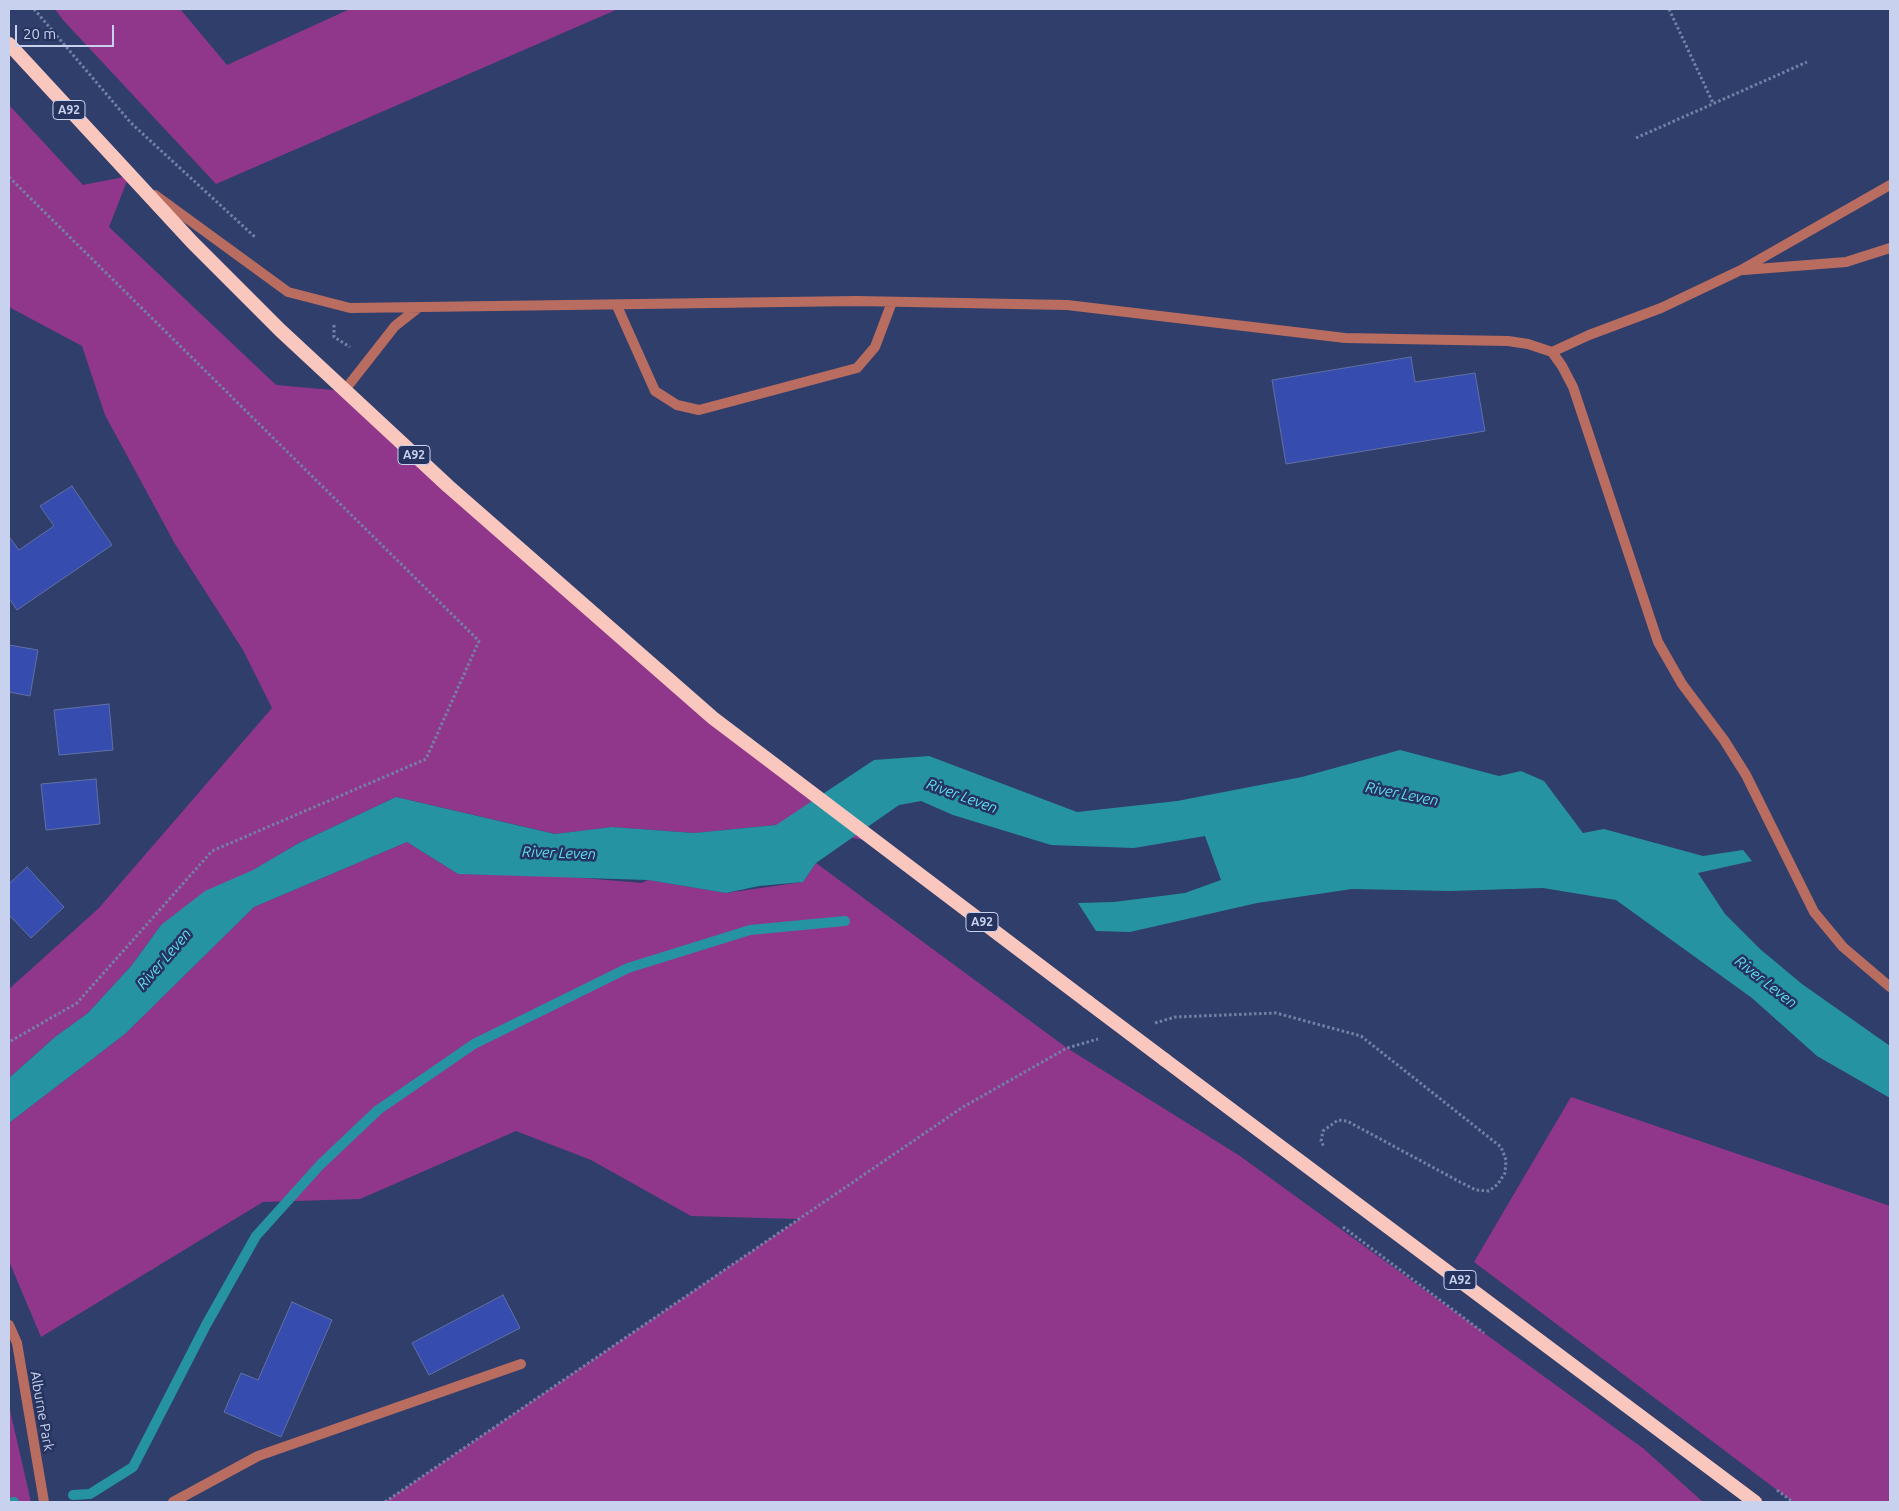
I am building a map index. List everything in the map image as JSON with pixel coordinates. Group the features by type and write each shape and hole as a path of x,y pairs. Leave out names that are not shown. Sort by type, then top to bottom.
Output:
{"highway":[{"name":"A92","path":"9,44 199,249 344,391 448,486 713,718 1165,1060 1755,1502"}],"street":[{"path":"130,176 288,292 350,308 892,302 1067,305 1346,338 1508,341 1528,344 1552,352 1573,387 1658,642 1682,684 1724,740 1746,775 1814,912 1843,947 1890,987"},
{"path":"1552,352 1589,335 1661,308 1741,270 1890,185"},
{"path":"1741,270 1846,262 1890,248"},
{"path":"617,306 655,391 677,405 699,410 857,368 875,347 892,302"},
{"path":"344,391 395,326 418,308"},
{"name":"Alburne Park","path":"9,1325 17,1343 44,1502"},
{"path":"173,1502 258,1456 521,1364"}],"path":[{"path":"34,9 131,123 260,243"},
{"path":"1669,9 1713,103"},
{"path":"1636,138 1807,62"},
{"path":"9,177 479,641 426,759 212,851 77,1003 9,1042"},
{"path":"336,304 334,337 368,359"},
{"path":"1175,1017 1276,1013 1361,1036 1501,1147 1506,1160 1505,1173 1498,1184 1489,1191 1476,1190 1347,1121 1338,1120 1323,1131 1321,1141 1327,1153"},
{"path":"386,1502 900,1148 963,1107 1067,1048"},
{"path":"1770,1485 1793,1502"}],"shaded area":[{"path":"55,9 180,9 227,65 350,9 618,9 216,184 63,20"},
{"path":"9,105 83,185 129,176 109,227 276,385 344,391 713,718 876,842 776,825 694,833 612,827 556,834 396,797 299,843 161,925 132,965 88,1013 55,1037 9,1078 9,989 99,908 272,708 243,650 175,544 105,415 82,346 9,307"},
{"path":"407,842 458,874 548,875 642,883 648,880 726,893 803,882 816,863 1067,1048 1240,1156 1644,1449 1703,1502 385,1502 799,1219 691,1216 591,1160 516,1131 360,1199 263,1202 41,1337 9,1261 9,1123 125,1034 254,907"},
{"path":"1571,1097 1890,1206 1890,1502 1793,1502 1474,1262"},
{"path":"9,1406 31,1502 9,1502"}],"water":[{"name":"River Leven","path":"1400,750 1499,776 1521,771 1544,781 1583,833 1604,829 1703,856 1743,850 1752,861 1698,873 1725,914 1760,949 1802,984 1890,1046 1890,1098 1817,1056 1752,998 1616,900 1543,888 1450,891 1352,889 1257,903 1130,932 1096,931 1078,903 1114,902 1185,893 1221,880 1205,836 1134,848 1051,845 953,815 921,801 899,805 816,863 803,882 759,886 726,893 648,880 458,874 407,842 254,907 125,1034 9,1123 9,1078 55,1037 88,1013 132,965 161,925 205,891 253,870 299,843 396,797 555,834 612,827 694,833 776,825 874,760 929,756 1077,812 1177,801 1302,777"}],"building":[{"path":"1411,357 1415,382 1475,373 1485,431 1286,464 1272,380"},
{"path":"72,486 112,545 17,610 9,598 9,539 19,550 54,526 40,506"},
{"path":"9,645 38,650 30,696 9,692"},
{"path":"109,704 113,750 59,755 54,710"},
{"path":"96,779 100,824 46,830 41,784"},
{"path":"27,867 64,907 31,938 9,915 9,884"},
{"path":"503,1295 520,1328 429,1375 412,1343"},
{"path":"292,1302 332,1320 281,1437 224,1412 241,1373 258,1380"}],"waterway":[{"path":"73,1495 90,1494 133,1467 206,1325 256,1236 320,1165 378,1110 474,1044 628,968 750,930 845,921"}]}
